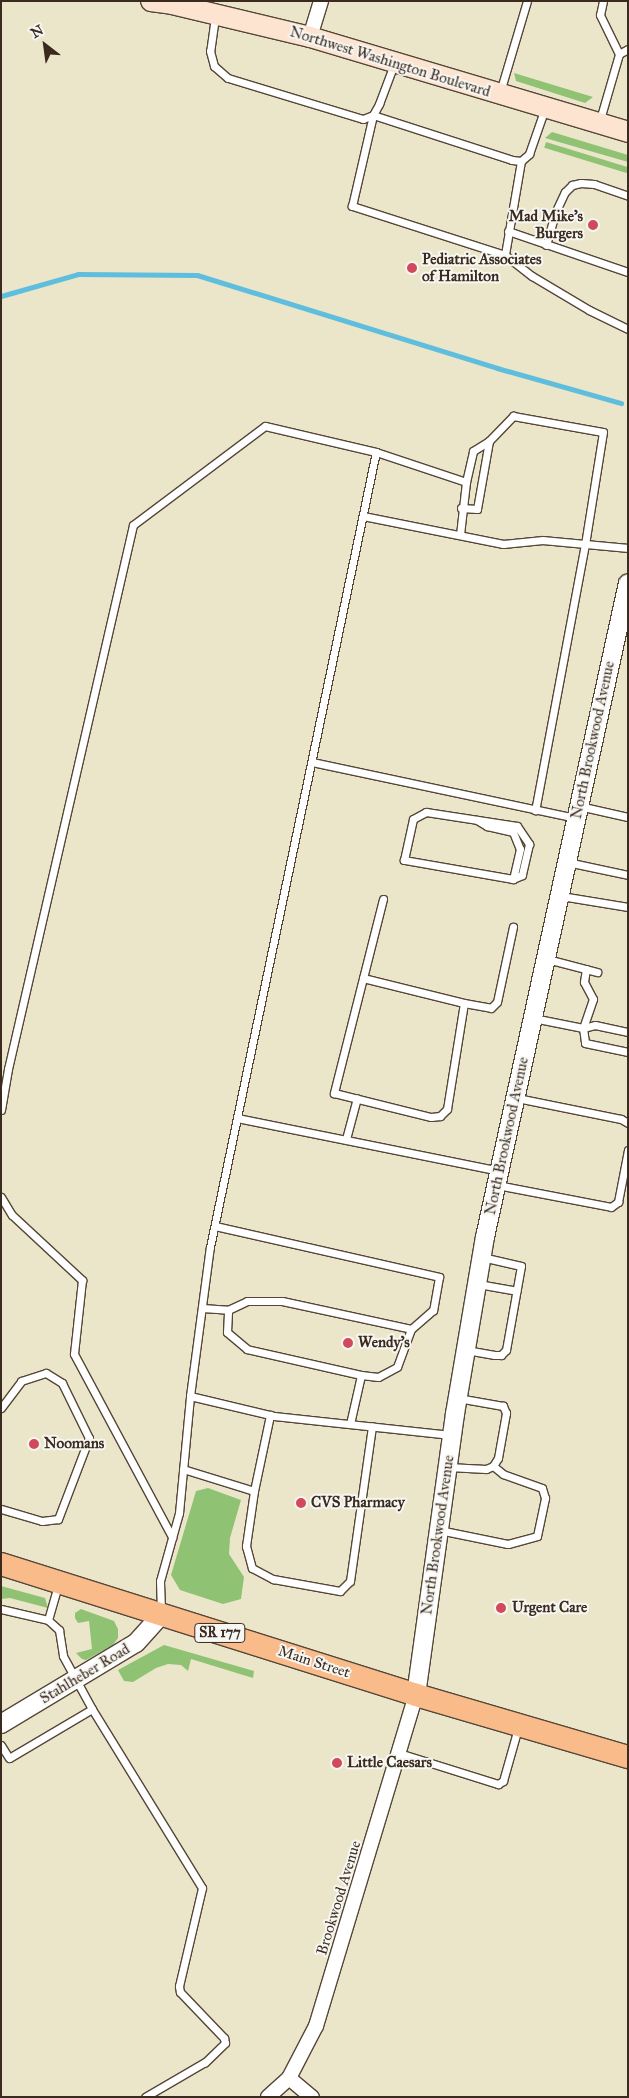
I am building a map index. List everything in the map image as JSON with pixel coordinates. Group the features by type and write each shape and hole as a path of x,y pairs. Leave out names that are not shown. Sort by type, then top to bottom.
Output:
{"main road":[{"name":"Northwest Washington Boulevard","path":"151,1 172,3 310,37 628,132"},
{"name":"Main Street","path":"1,1564 416,1695 628,1757"}],"street":[{"path":"310,37 321,1"},
{"name":"North Brookwood Avenue","path":"416,1695 447,1467 466,1350 498,1178 578,812 622,636 628,583"},
{"name":"Stahlheber Road","path":"1,1724 136,1643 161,1615"},
{"name":"Brookwood Avenue","path":"268,2097 289,2078 316,2026 416,1695"},
{"path":"289,2078 312,2097"}],"lane":[{"path":"499,95 527,1"},
{"path":"598,123 619,54 600,14 603,1"},
{"path":"216,14 210,51 214,66 228,78 363,119 373,115 512,160 521,161"},
{"path":"619,54 628,49"},
{"path":"394,63 373,115 352,206 505,255 557,290 628,329"},
{"path":"505,255 521,161 530,154 545,108"},
{"path":"546,244 555,213 565,192 572,185 581,183 594,184 628,196"},
{"path":"508,232 628,272"},
{"path":"460,535 461,508 472,451 489,441 513,416 603,432 585,544 535,810"},
{"path":"1,1110 10,1059 132,525 266,426 376,452 466,482"},
{"path":"461,508 477,508 489,441"},
{"path":"161,1615 160,1581 178,1513 190,1396 215,1226 376,452"},
{"path":"363,516 503,544 543,540 628,548"},
{"path":"312,762 535,810 628,817"},
{"path":"426,812 474,818 517,826 529,844 522,874 512,879 404,860 413,819 426,812"},
{"path":"567,862 628,875"},
{"path":"560,896 628,907"},
{"path":"383,899 334,1093 431,1117 440,1116 447,1109 464,1003"},
{"path":"364,978 491,1008 497,1002 514,927"},
{"path":"546,959 597,972"},
{"path":"586,970 584,982 593,999 583,1028 585,1043 628,1052"},
{"path":"533,1018 583,1028 595,1025 628,1032"},
{"path":"346,1139 357,1098"},
{"path":"516,1098 622,1119 628,1123"},
{"path":"237,1118 346,1139 607,1207 618,1202 628,1150"},
{"path":"1,1197 12,1215 82,1280 74,1354 172,1537"},
{"path":"215,1226 439,1277 433,1310 410,1329 397,1367 378,1377 247,1349 227,1332 228,1310"},
{"path":"466,1350 501,1355 506,1350 521,1266 483,1257"},
{"path":"478,1284 516,1291"},
{"path":"202,1308 228,1310 247,1301 282,1301 410,1329"},
{"path":"1,1408 21,1381 46,1373 62,1383 89,1438 58,1519 42,1521 1,1509"},
{"path":"350,1424 361,1374"},
{"path":"190,1396 270,1415 452,1436"},
{"path":"447,1467 486,1469 493,1466 498,1458 506,1414 503,1406 458,1398"},
{"path":"270,1415 254,1491 246,1546 252,1568 273,1579 340,1591 350,1581 372,1427"},
{"path":"439,1530 508,1544 537,1536 546,1498 542,1488 503,1474 493,1466"},
{"path":"183,1469 254,1491"},
{"path":"48,1620 58,1583"},
{"path":"1,1609 48,1620 59,1630 63,1656 75,1680 202,1888 179,1986 180,1992 224,2038 225,2043 206,2062 145,2097"},
{"path":"1,1745 9,1758 92,1709"},
{"path":"399,1752 498,1784 503,1781 519,1725"}],"green space":[{"path":"514,73 593,97 585,103 516,81"},
{"path":"552,132 628,155 628,162 545,138"},
{"path":"546,142 628,167 626,173 544,148"},
{"path":"208,1488 241,1500 230,1538 229,1554 244,1577 241,1599 223,1604 180,1590 171,1575 196,1491"},
{"path":"1,1586 45,1598 48,1608 10,1598 1,1599"},
{"path":"81,1609 114,1621 118,1629 118,1638 113,1645 86,1660 76,1653 92,1649 89,1621 78,1623 75,1618 75,1613"},
{"path":"164,1645 254,1671 253,1678 191,1659 188,1671 181,1665 168,1664 156,1668 133,1682 124,1681 118,1670"}],"waterway":[{"path":"1,296 78,274 197,275 497,368 621,403"}],"place":[{"name":"Mad Mike's Burgers","path":"593,225"},
{"name":"Pediatric Associates of Hamilton","path":"412,268"},
{"name":"Wendy's","path":"348,1343"},
{"name":"Noomans","path":"34,1444"},
{"name":"CVS Pharmacy","path":"301,1503"},
{"name":"Urgent Care","path":"501,1608"},
{"name":"Little Caesars","path":"337,1763"}]}
